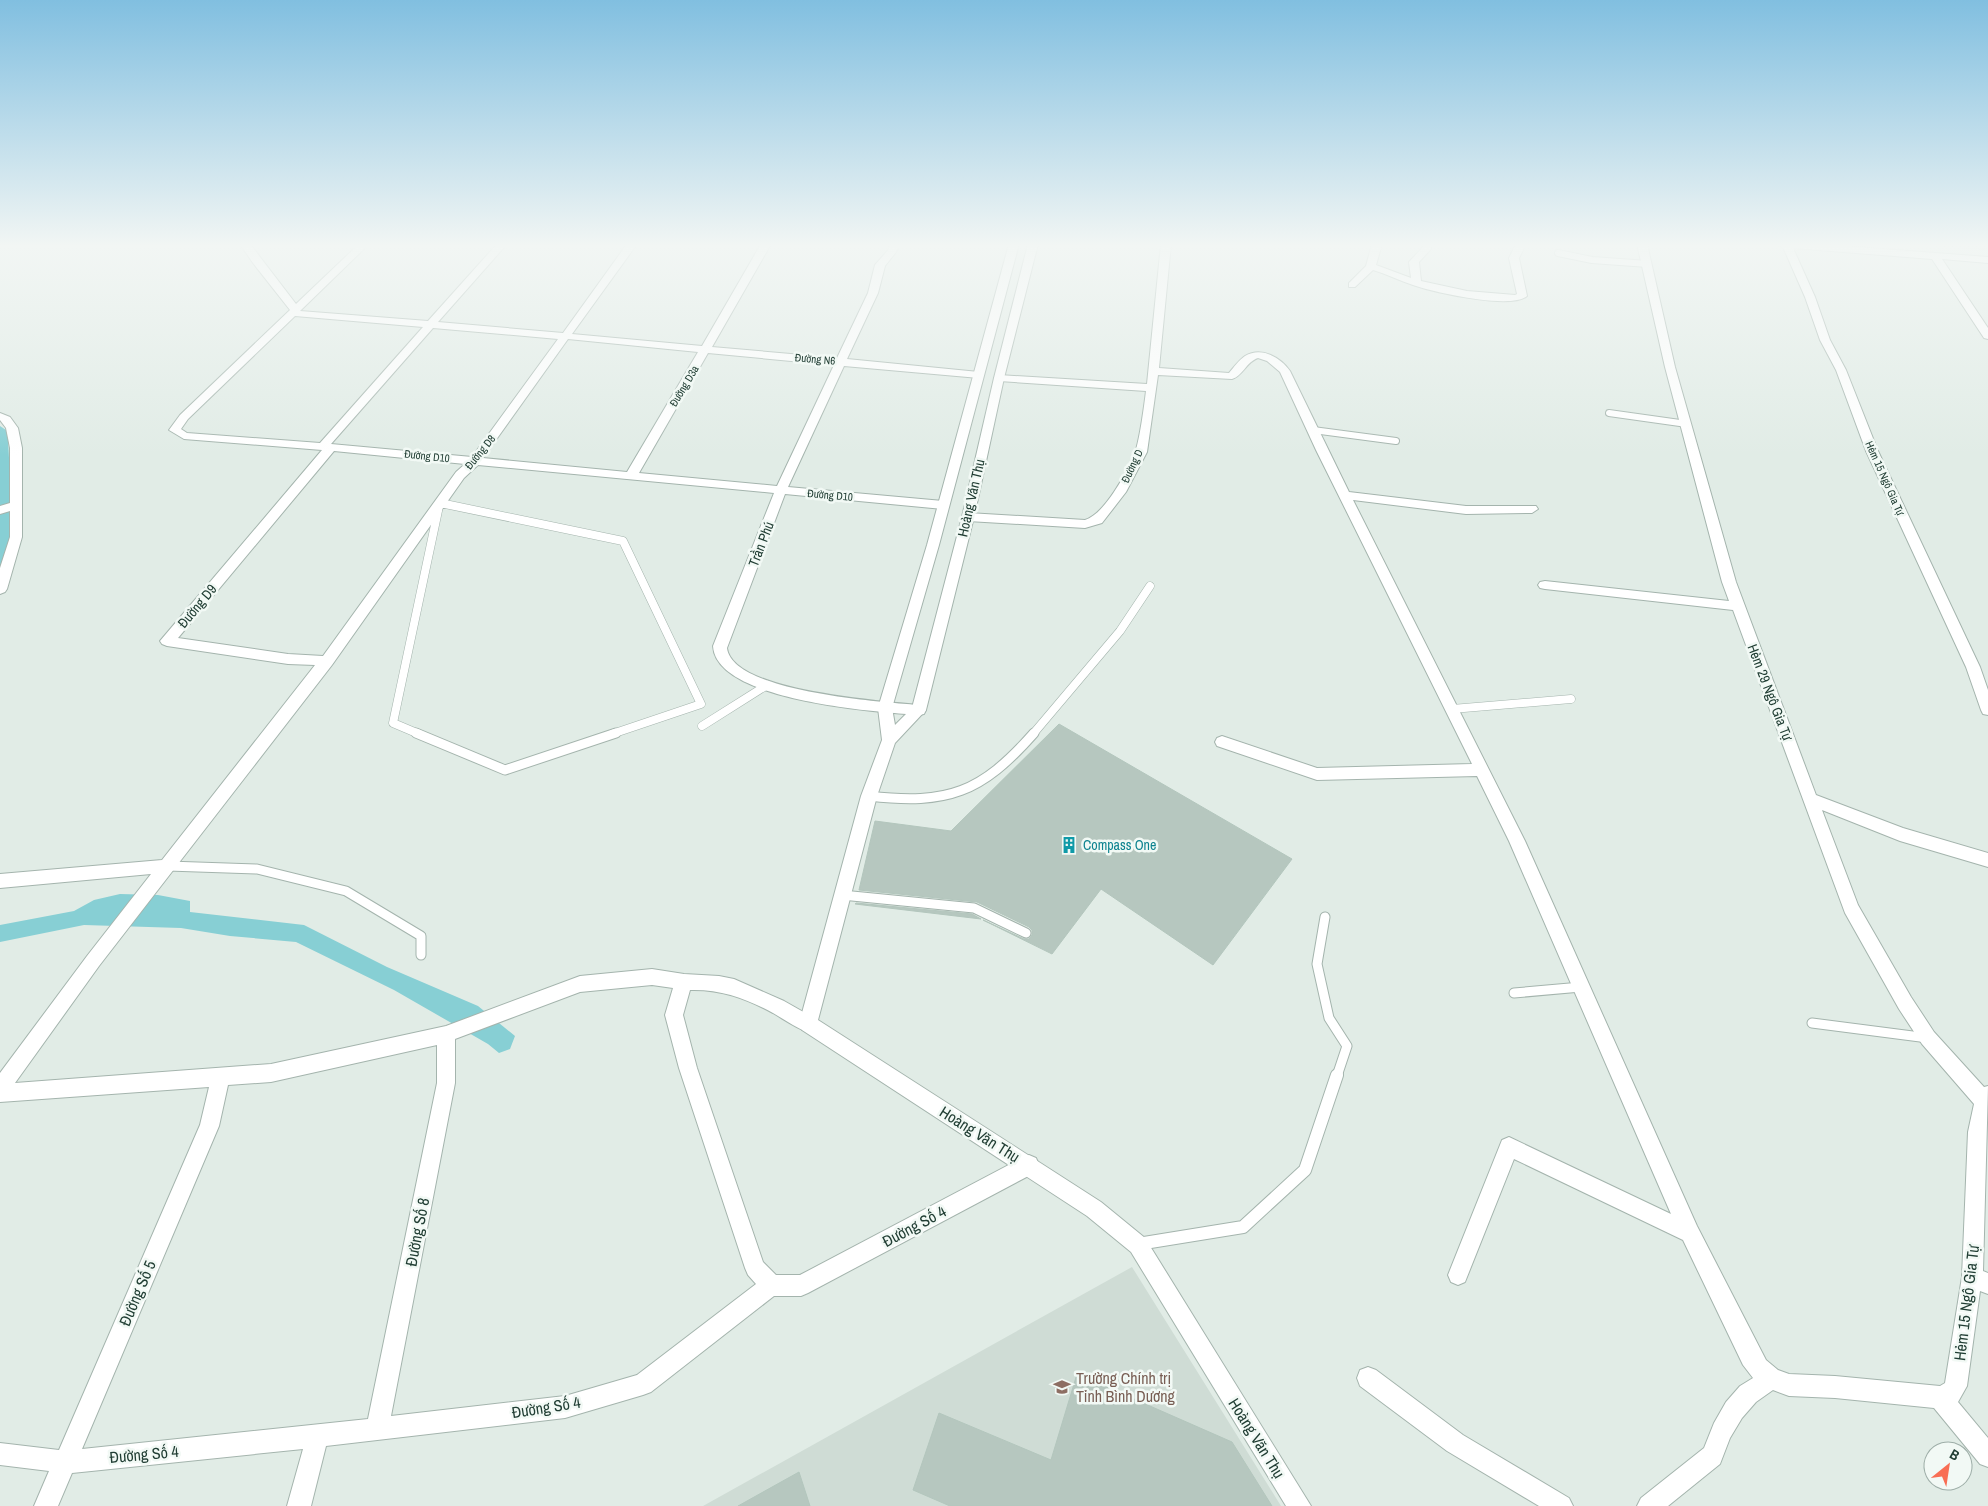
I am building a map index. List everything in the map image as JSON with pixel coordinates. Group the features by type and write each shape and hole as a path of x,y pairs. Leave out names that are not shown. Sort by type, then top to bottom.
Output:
{"street":[{"name":"Đường D10","path":"291,314 184,417 175,430 184,436 327,446 944,505"},
{"name":"Đường N6","path":"317,314 842,361 999,378 1151,388"},
{"name":"Đường D9","path":"327,660 288,659 167,641 327,446 440,314"},
{"name":"Đường D8","path":"0,1088 151,886 327,660 460,475 475,461 581,314"},
{"name":"Đường D3a","path":"631,476 726,314"},
{"name":"Trần Phú","path":"863,314 781,490 720,646 721,655 729,665 744,675 767,685 828,700 886,708 919,710"},
{"name":"Hoàng Văn Thụ","path":"994,314 933,545 886,708 889,740 869,796 808,1024 1029,1165 1094,1209 1138,1244 1299,1506"},
{"name":"Hoàng Văn Thụ","path":"889,740 919,710 968,517 980,454 1016,314"},
{"name":"Đường D","path":"968,517 1085,524 1098,520 1120,492 1141,452 1151,388 1159,314"},
{"name":"Hẻm 29 Ngô Gia Tự","path":"1657,314 1728,582 1850,908 1905,1003 1928,1038 1986,1098"},
{"name":"Hẻm 15 Ngô Gia Tự","path":"1816,314 1825,340 1841,370 1872,451 1973,667 1988,710"},
{"path":"1974,314 1988,336"},
{"path":"1153,371 1224,377 1232,376 1253,356 1264,356 1279,363 1285,371 1516,841 1690,1233 1750,1357 1758,1368 1771,1378 1789,1384 1835,1386 1940,1397 1988,1456"},
{"path":"0,416 6,419 12,428 16,448 16,537 0,589"},
{"path":"958,453 980,454"},
{"path":"1346,494 1466,510 1532,509"},
{"path":"0,510 15,506"},
{"path":"933,545 959,548"},
{"path":"1545,585 1737,606"},
{"path":"1222,742 1317,774 1482,770"},
{"path":"1810,799 1900,834 1988,860"},
{"path":"0,881 168,866"},
{"path":"0,1093 271,1073 446,1034 580,984 652,978 684,982 706,980 756,994 808,1024"},
{"path":"684,982 674,1015 686,1059 755,1268 771,1285"},
{"name":"Đường Số 8","path":"377,1429 446,1082 446,1034"},
{"name":"Đường Số 5","path":"46,1506 209,1126 220,1077"},
{"name":"Hẻm 15 Ngô Gia Tự","path":"1940,1397 1952,1393 1956,1386 1980,1280 1983,1135 1986,1098"},
{"path":"1458,1275 1509,1147 1690,1233"},
{"name":"Đường Số 4","path":"0,1454 65,1462 202,1449 565,1407 643,1384 771,1285 800,1286 1029,1165"},
{"path":"1368,1378 1455,1443 1561,1506"},
{"path":"1649,1506 1712,1456 1734,1410 1748,1394 1771,1378"},
{"path":"299,1506 318,1435"}],"lane":[{"path":"1609,414 1687,424"},
{"path":"1313,430 1396,441"},
{"path":"440,504 623,541 701,704 505,770 393,723 440,504"},
{"path":"869,796 906,801 933,800 971,788 993,774 1015,753 1121,630 1150,586"},
{"path":"702,726 767,685"},
{"path":"1452,708 1571,699"},
{"path":"168,866 257,869 346,891 421,936 421,955"},
{"path":"842,895 974,908 1026,933"},
{"path":"1138,1244 1243,1227 1305,1170 1347,1046 1328,1018 1317,964 1325,917"},
{"path":"1514,993 1581,987"},
{"path":"1812,1023 1928,1038"}],"shaded area":[{"name":"Trường Chính trị Tỉnh Bình Dương","path":"1132,1267 1281,1506 703,1506"}],"water":[{"path":"0,426 6,430 8,439 13,533 0,582"},
{"path":"120,894 158,895 190,901 190,912 304,925 387,967 478,1006 515,1036 510,1049 499,1053 488,1044 394,990 296,942 230,936 181,928 84,925 0,942 0,925 74,911 94,900"}],"building":[{"name":"Compass One","path":"1059,724 1292,859 1213,965 1101,889 1052,954 983,920 1024,939 1029,939 1032,935 1032,930 1029,927 977,902 859,890 875,821 951,831"},
{"path":"855,904 972,914 981,919"},
{"path":"1077,1374 1232,1442 1272,1506 950,1506 913,1490 939,1413 1051,1460"},
{"path":"799,1472 810,1506 738,1506"}],"place":[{"name":"Compass One","path":"1069,845"},
{"name":"Trường Chính trị Tỉnh Bình Dương","path":"1062,1387"}]}
